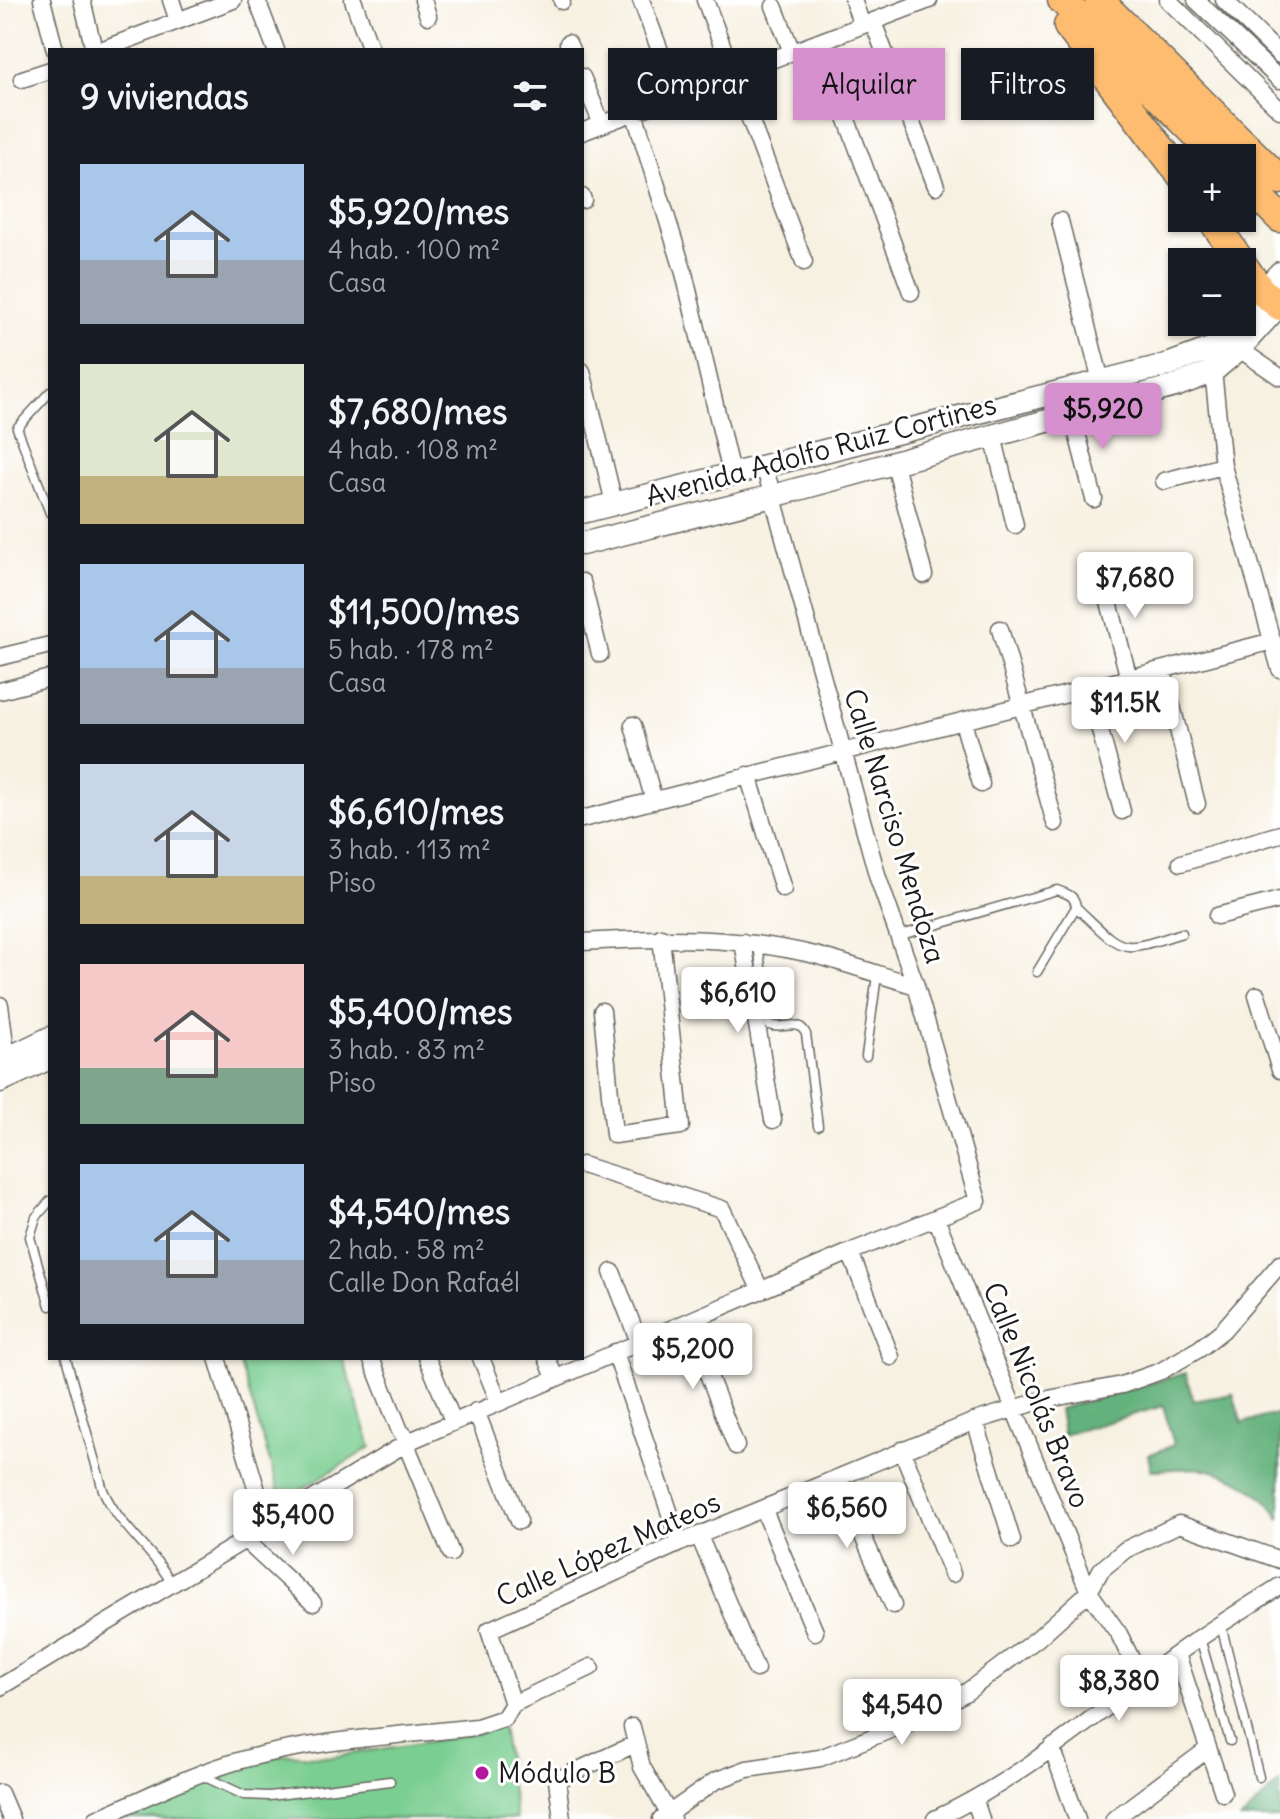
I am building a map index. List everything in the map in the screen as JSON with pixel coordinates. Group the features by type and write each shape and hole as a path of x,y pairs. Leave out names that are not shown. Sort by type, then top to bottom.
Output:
{"highway":[{"path":"1047,0 1168,158"},
{"path":"1062,0 1206,144"},
{"path":"1099,0 1280,180"},
{"path":"1256,194 1280,218"},
{"path":"1256,277 1276,296"}],"street":[{"path":"42,0 54,48"},
{"path":"82,0 104,48"},
{"path":"171,0 178,21"},
{"path":"257,0 275,48"},
{"path":"353,0 370,48"},
{"path":"641,0 659,48"},
{"path":"705,0 724,48"},
{"path":"853,0 868,24 936,186"},
{"path":"1168,0 1280,110"},
{"path":"1196,0 1280,80"},
{"path":"1224,0 1280,55"},
{"path":"107,48 222,2"},
{"path":"777,58 918,2"},
{"path":"774,6 792,52"},
{"path":"818,42 911,292"},
{"path":"22,79 48,71"},
{"path":"584,82 602,124"},
{"path":"584,131 613,120"},
{"path":"636,120 684,273 731,473"},
{"path":"752,120 804,262"},
{"path":"1060,221 1101,381"},
{"path":"1256,307 1276,296"},
{"name":"Avenida Adolfo Ruiz Cortines","path":"584,543 773,496 1072,414 1173,375 1227,339 1276,296"},
{"path":"1227,339 1280,377"},
{"name":"Avenida Adolfo Ruiz Cortines","path":"584,511 1101,381 1212,372 1227,339"},
{"path":"1212,372 1223,466 1280,669"},
{"path":"584,379 614,503"},
{"path":"1072,414 1094,499"},
{"path":"993,436 1015,525"},
{"path":"842,445 849,474"},
{"path":"894,461 924,575"},
{"name":"Calle Narciso Mendoza","path":"764,465 878,878 916,986 978,1201 936,1218"},
{"path":"1164,481 1223,466"},
{"path":"1101,571 1129,679"},
{"path":"584,590 600,654"},
{"path":"1000,629 1055,823"},
{"path":"584,818 1273,641"},
{"path":"0,657 48,645"},
{"path":"1163,671 1197,804"},
{"path":"0,691 48,679"},
{"path":"1089,690 1122,811"},
{"path":"963,722 981,784"},
{"path":"633,725 654,801"},
{"path":"748,775 783,889"},
{"path":"1181,863 1280,834"},
{"path":"1217,916 1280,900"},
{"path":"584,942 661,937 750,944 816,955 916,986"},
{"path":"602,1011 614,1135 681,1126 661,937"},
{"path":"750,944 773,1120"},
{"path":"1257,995 1280,1070"},
{"path":"0,1005 4,1069"},
{"path":"4,1069 48,1039"},
{"path":"4,1069 48,1058"},
{"path":"584,1166 722,1209 761,1291"},
{"path":"1,1684 410,1441 936,1218"},
{"name":"Calle Nicolás Bravo","path":"936,1218 1089,1592 1119,1634 1142,1681"},
{"path":"850,1252 891,1357"},
{"name":"Calle López Mateos","path":"513,1704 489,1630 680,1543 975,1421 1043,1400 1122,1385 1161,1371 1199,1349 1223,1330 1280,1264"},
{"path":"612,1272 639,1342"},
{"path":"688,1322 736,1446"},
{"path":"615,1352 680,1543"},
{"path":"218,1360 268,1527"},
{"path":"372,1360 400,1431 410,1441"},
{"path":"428,1360 453,1421"},
{"path":"482,1360 499,1402"},
{"path":"548,1360 555,1378"},
{"path":"476,1411 519,1521"},
{"path":"975,1421 1012,1540"},
{"path":"410,1441 408,1449 451,1553"},
{"path":"902,1450 952,1574"},
{"path":"838,1479 893,1605"},
{"path":"764,1510 815,1632"},
{"path":"632,1727 642,1767 667,1817 715,1781 747,1769 820,1758 925,1716 968,1691 1038,1638 1089,1592 1101,1570 1125,1550 1179,1524 1280,1560"},
{"path":"699,1536 756,1669"},
{"path":"246,1541 313,1603"},
{"path":"935,1819 975,1801 1177,1654 1280,1586"},
{"path":"1177,1654 1223,1793"},
{"path":"96,1819 198,1774 245,1759 292,1749 477,1727 504,1718 513,1704 591,1667"},
{"path":"562,1819 557,1780 635,1744"},
{"path":"1052,1747 1077,1819"},
{"path":"1114,1819 1208,1749"},
{"path":"0,1793 11,1819"},
{"path":"975,1801 981,1819"}],"lane":[{"path":"48,394 17,428 48,508"},
{"path":"898,936 1057,890 1071,895 1076,907 1037,972"},
{"path":"1076,907 1116,944 1126,947 1144,945 1182,933"},
{"path":"750,944 769,1025 797,1024 803,1027 806,1034 818,1126"},
{"path":"866,1056 877,975"},
{"path":"48,1203 36,1217 30,1237 48,1299"},
{"path":"67,1360 103,1490 111,1507 124,1526 161,1564 173,1584"},
{"path":"1220,1624 1259,1777"},
{"path":"1200,1638 1230,1741"},
{"path":"198,1774 244,1795 269,1796 390,1781"}],"green space":[{"path":"239,1360 344,1360 371,1447 282,1501"},
{"path":"1186,1373 1193,1401 1233,1394 1242,1423 1280,1413 1280,1520 1258,1494 1225,1475 1197,1468 1151,1470 1148,1455 1174,1445 1163,1406 1063,1435 1059,1409"},
{"path":"502,1726 516,1819 104,1819 220,1772 285,1754 331,1757 481,1733"},
{"path":"1280,1782 1280,1819 1241,1819"}],"place":[{"name":"Módulo B","path":"482,1773"}]}
